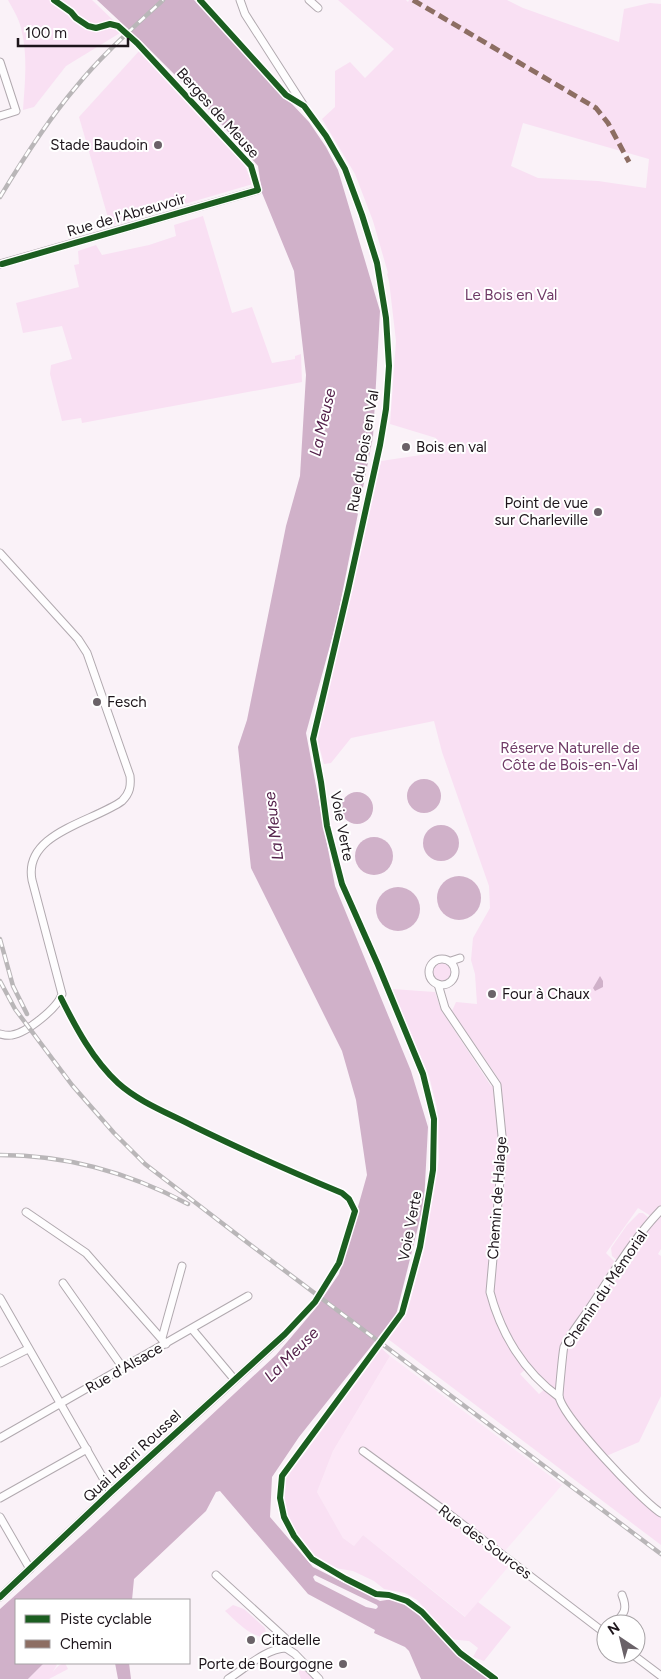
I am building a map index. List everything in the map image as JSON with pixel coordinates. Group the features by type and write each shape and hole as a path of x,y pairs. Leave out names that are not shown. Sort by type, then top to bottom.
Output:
{"street":[{"path":"240,0 245,14 304,106"},
{"path":"309,0 318,8"},
{"path":"0,62 16,112 0,116"},
{"name":"Rue de l'Abreuvoir","path":"0,264 258,190"},
{"path":"0,553 78,640 87,653 130,776 131,784 129,792 122,801 52,837 42,845 34,857 31,868 32,880 62,994 59,1002 53,1009 25,1030 12,1035 0,1034"},
{"path":"451,961 455,968 454,977 449,983 438,984 430,977 429,968 431,964 443,958 451,961 460,958"},
{"name":"Chemin de Halage","path":"438,984 445,1008 497,1086 503,1146 490,1292 496,1315 523,1362 546,1388 559,1397"},
{"name":"Chemin du Mémorial","path":"559,1397 562,1354 567,1342 617,1267 661,1210"},
{"path":"26,1212 86,1253 164,1341"},
{"path":"164,1341 182,1266"},
{"path":"63,1283 123,1368"},
{"name":"Rue d'Alsace","path":"0,1438 123,1368 164,1341 192,1329 248,1296"},
{"path":"0,1298 111,1492"},
{"path":"192,1329 234,1379"},
{"name":"Quai Henri Roussel","path":"0,1597 111,1492 282,1336"},
{"path":"0,1363 28,1348"},
{"path":"559,1397 574,1423 603,1457 649,1505 660,1512"},
{"path":"0,1498 87,1449"},
{"name":"Rue des Sources","path":"363,1451 596,1626"},
{"path":"0,1517 30,1569"},
{"path":"216,1575 285,1638 286,1648"},
{"path":"622,1595 626,1605 622,1614"},
{"path":"228,1679 278,1648 286,1648 295,1654 319,1679"},
{"path":"645,1664 661,1676"}],"shaded area":[{"path":"390,1356 562,1485 504,1552 514,1560 466,1617 363,1535 354,1546 343,1538 317,1492 333,1451"}],"green space":[{"path":"8,0 92,0 116,23 120,33 66,66 34,107 23,110 25,48 19,21"},
{"name":"Le Bois en Val","path":"338,0 406,0 408,2 409,0 507,0 523,8 619,42 624,9 650,3 661,4 661,1249 658,1254 661,1256 661,1396 639,1442 604,1457 661,1516 661,1545 388,1339 407,1313 423,1253 439,1159 437,1108 429,1076 392,989 435,992 441,1010 491,1086 500,1081 452,1011 456,1002 477,1004 475,974 471,960 473,938 490,908 489,886 442,752 434,721 351,738 331,763 324,764 317,739 381,461 441,452 436,438 390,424 396,341 388,273 373,221 355,174 322,119 335,107 335,71 350,62 365,78 394,49","holes":["523,123 649,159 646,188 598,181 538,178 511,166","638,1208 654,1218 651,1220 643,1213 639,1213 627,1225 611,1248 612,1256 620,1263 616,1267 614,1261 606,1253","527,1368 546,1388 539,1394 520,1374"]},
{"name":"Stade Baudoin","path":"141,49 243,162 253,184 113,225 109,221 79,117"},
{"path":"203,216 232,313 252,307 272,363 295,359 295,356 301,354 302,382 82,423 81,418 62,421 50,374 51,365 72,359 62,326 23,333 16,303 79,287 74,265 79,264 78,251 96,245 102,255 149,245 176,236 174,225"},
{"path":"441,962 448,965 451,972 448,979 441,982 434,979 431,972 434,965"},
{"path":"381,1348 390,1356 333,1451 317,1492 343,1538 354,1546 363,1535 465,1617 478,1602 511,1627 484,1661 473,1657 478,1648 469,1641 448,1639 427,1615 429,1613 417,1600 405,1593 384,1589 374,1581 353,1571 335,1568 312,1555 286,1517 284,1496 286,1477"},
{"path":"233,1605 244,1609 265,1628 267,1638 249,1631 225,1611"},
{"path":"43,1664 57,1665 52,1674 62,1664 66,1664 68,1669 49,1679 28,1679"},
{"path":"301,1665 307,1668 313,1679 301,1679 297,1668"}],"water":[{"name":"La Meuse","path":"97,0 194,0 309,122 326,147 338,170 380,311 373,437 337,620 306,733 335,886 411,1071 428,1127 424,1203 396,1315 299,1437 272,1477 270,1517 313,1567 380,1601 393,1599 417,1610 453,1651 491,1679 421,1679 409,1651 405,1647 374,1633 375,1630 308,1594 220,1491 216,1492 206,1511 134,1579 132,1599 15,1599 15,1664 43,1664 28,1679 0,1679 0,1609 276,1355 315,1309 339,1274 367,1175 356,1100 342,1051 251,868 238,747 247,720 286,526 300,476 306,375 294,271 262,193 258,166 203,103","holes":["315,1575 378,1607 376,1609 366,1607 315,1581 313,1577"]},
{"path":"424,779 436,784 441,796 436,808 424,813 412,808 407,796 412,784"},
{"path":"357,792 363,793 368,797 372,802 372,814 368,819 363,823 357,824 351,823 346,819 342,814 341,808 342,802 346,797 351,793"},
{"path":"441,825 448,826 454,830 458,836 458,850 454,856 448,860 441,861 434,860 428,856 424,850 423,843 424,836 428,830 434,826"},
{"path":"374,837 381,838 387,843 392,849 392,863 387,869 381,874 374,875 367,874 361,869 356,863 355,856 356,849 361,843 367,838"},
{"path":"463,876 475,882 480,889 480,907 475,914 468,919 455,920 447,917 440,910 437,894 440,886 447,879"},
{"path":"402,887 414,893 419,900 419,918 414,925 407,930 394,931 386,928 379,921 376,905 379,897 386,890"},
{"path":"600,976 603,981 603,987 595,991 593,988"},
{"path":"115,1664 129,1664 131,1679 118,1679"}],"railway":[{"path":"0,197 36,140 76,87 107,53 163,0"},
{"path":"0,939 13,986 27,1014"},
{"path":"0,981 15,1009 72,1085 114,1133 145,1164 661,1554"},
{"path":"0,1155 49,1158 97,1168 143,1183 188,1204"}],"marked path":[{"path":"413,0 596,108 608,123 629,162"}],"cycle path":[{"name":"Berges de Meuse","path":"2,264 258,190 251,166 137,43 118,26 110,24 96,28 88,26 54,0"},
{"name":"Rue du Bois en Val","path":"200,0 286,95 304,106 326,136 345,169 377,263 386,318 389,366 386,409 380,445 348,590 313,739 327,826 342,884 423,1074 434,1119 433,1170 420,1247 402,1313 282,1476 280,1498 284,1517 294,1536 312,1559 376,1594 389,1595 407,1601 422,1612 460,1653 495,1679"},
{"path":"0,1597 111,1492 285,1334 315,1302 339,1263 355,1211 349,1199 342,1193 211,1135 154,1107 126,1090 109,1074 93,1054 61,998"}],"place":[{"name":"Stade Baudoin","path":"158,145"},
{"name":"Bois en val","path":"406,447"},
{"name":"Point de vue sur Charleville","path":"598,512"},
{"name":"Fesch","path":"97,702"},
{"name":"Four à Chaux","path":"492,994"},
{"name":"Citadelle","path":"251,1640"},
{"name":"Porte de Bourgogne","path":"343,1664"}],"park label":[{"name":"Réserve Naturelle de Côte de Bois-en-Val","path":"570,756"}]}
